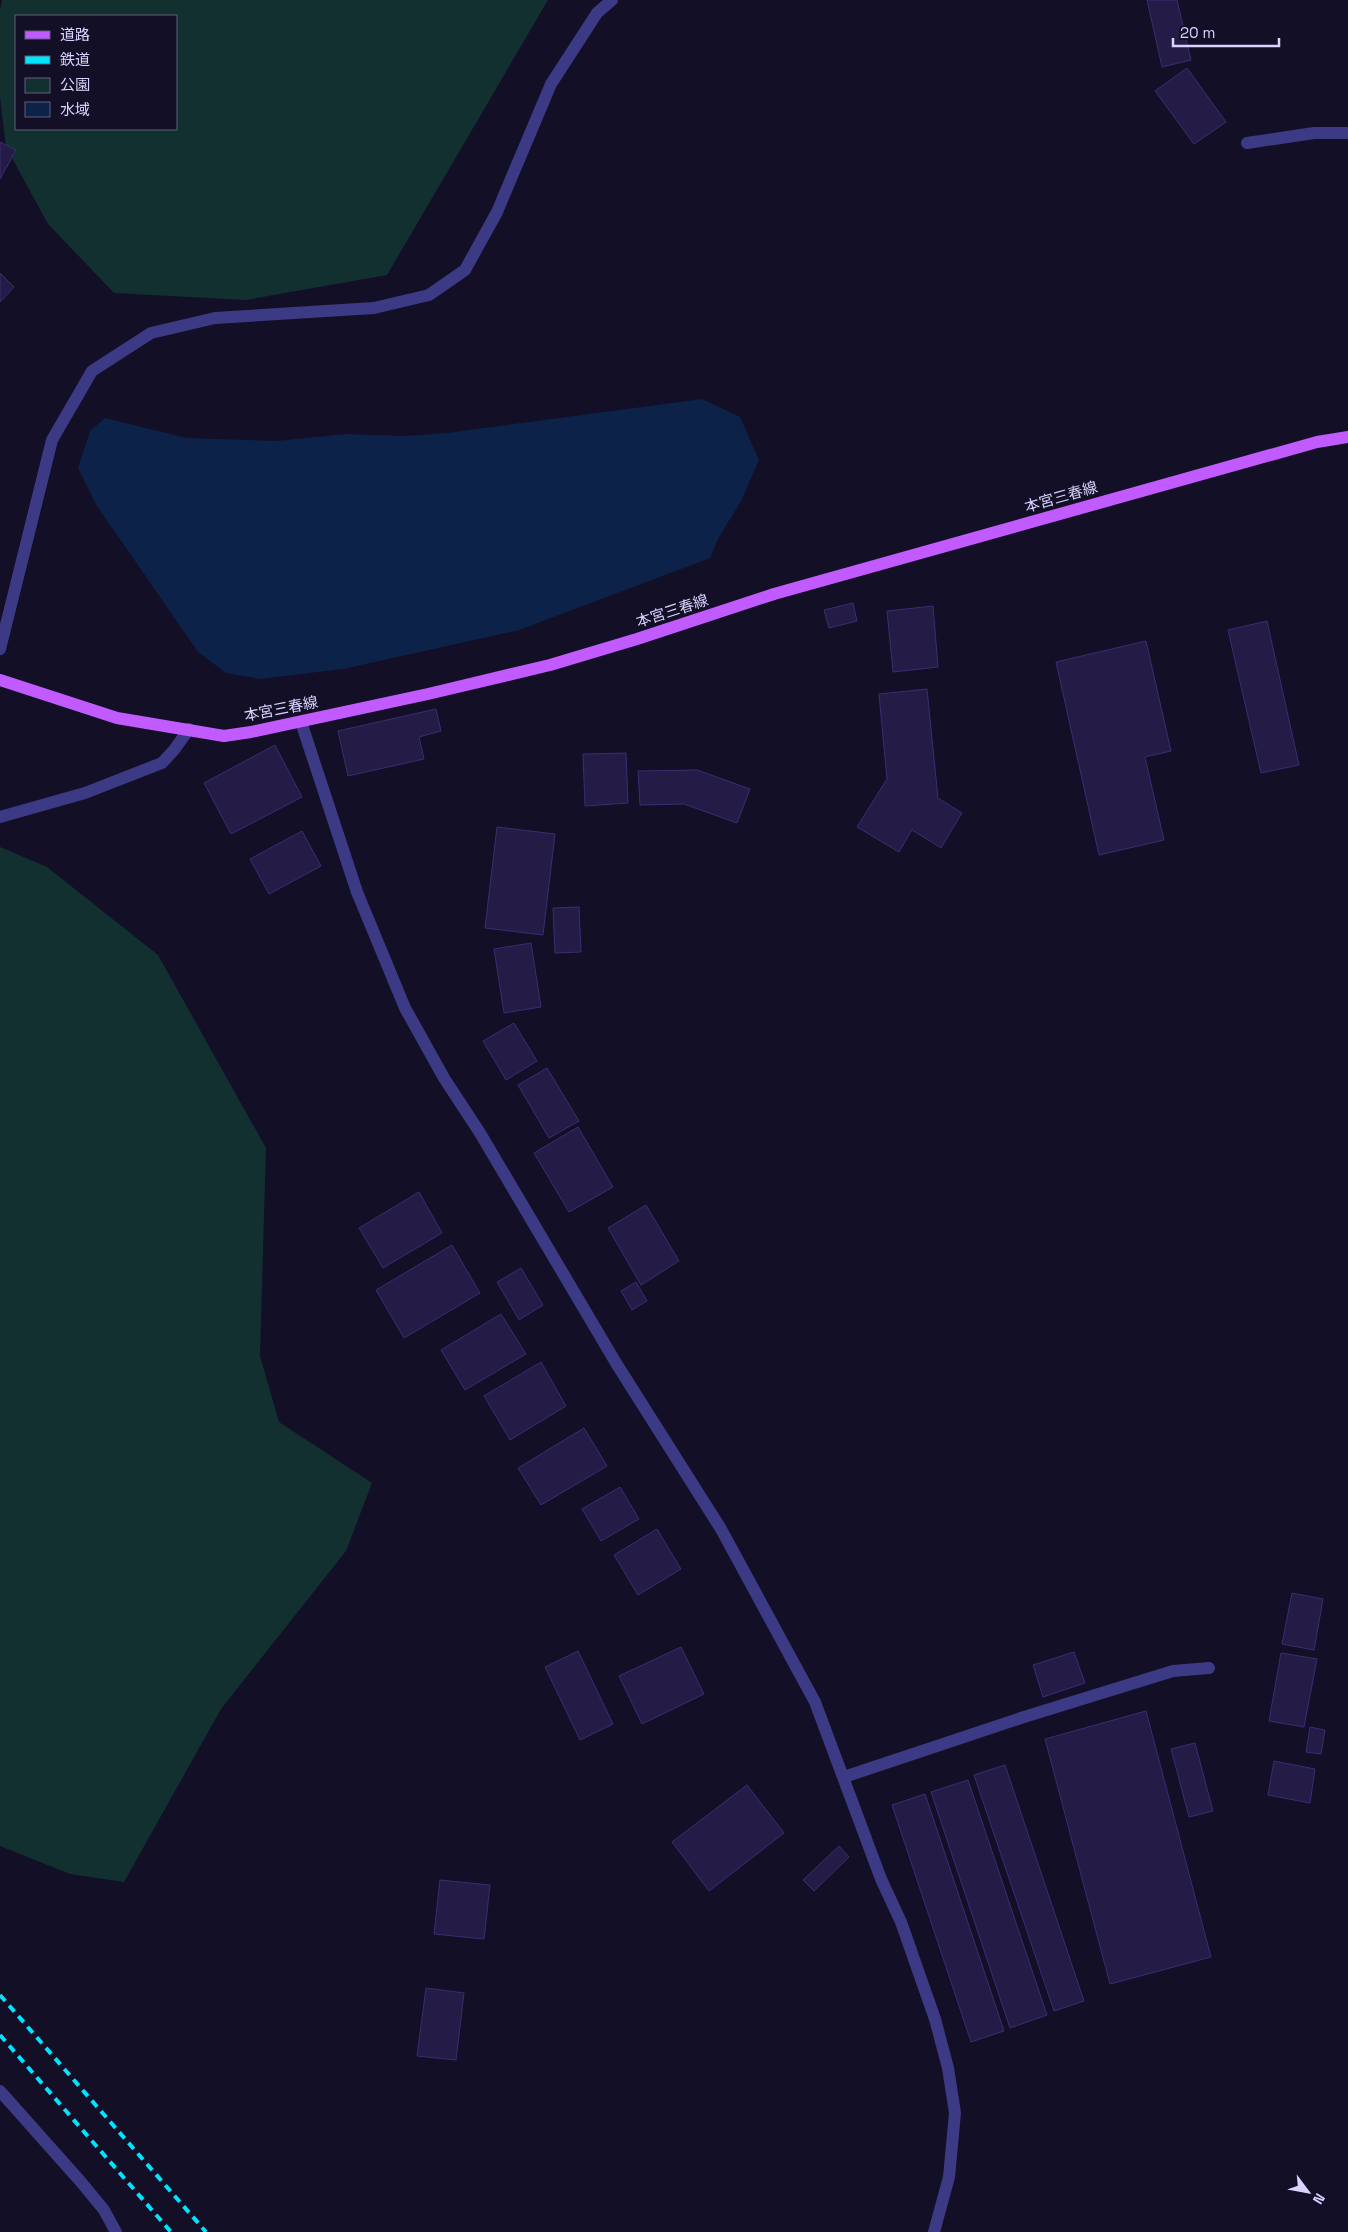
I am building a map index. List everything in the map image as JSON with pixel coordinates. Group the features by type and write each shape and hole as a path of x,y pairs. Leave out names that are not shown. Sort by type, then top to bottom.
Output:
{"main road":[{"name":"本宮三春線","path":"0,680 117,718 224,736 302,722 550,665 638,639 774,594 1317,442 1348,437"}],"street":[{"path":"0,649 52,440 92,371 151,333 215,318 374,308 429,295 465,270 497,212 551,84 597,13 612,0"},
{"path":"1247,142 1314,133 1348,133"},
{"path":"302,722 357,892 404,1008 444,1078 480,1133 616,1363 722,1529 815,1702 882,1879 901,1922 935,2019 948,2068 955,2114 949,2178 934,2232"},
{"path":"0,817 85,793 162,763 189,729"},
{"path":"844,1777 1024,1717 1174,1670 1209,1668"},
{"path":"0,2091 81,2182 104,2210 116,2232"}],"green space":[{"path":"2,0 548,0 387,275 246,300 114,293 48,224 6,147 0,97 0,10"},
{"path":"0,847 47,867 158,955 266,1148 260,1356 279,1422 372,1483 346,1551 221,1709 124,1882 70,1874 0,1846"}],"water":[{"path":"702,399 740,417 759,460 741,501 719,537 710,558 519,630 343,669 260,679 226,673 198,652 97,506 78,468 90,431 105,418 187,438 276,441 346,434 405,436 447,433"}],"building":[{"path":"1147,0 1177,0 1191,60 1162,67"},
{"path":"1187,68 1226,122 1194,144 1155,91"},
{"path":"0,142 16,150 0,179"},
{"path":"0,273 14,287 0,302"},
{"path":"853,603 857,621 829,628 824,610"},
{"path":"933,606 938,667 893,672 887,611"},
{"path":"1267,621 1299,765 1261,773 1228,630"},
{"path":"1146,641 1171,751 1145,757 1164,840 1099,855 1056,662"},
{"path":"927,689 938,798 962,813 941,848 912,830 899,852 857,827 887,779 879,694"},
{"path":"436,709 441,731 419,737 424,759 348,776 338,731"},
{"path":"275,745 302,797 231,834 204,783"},
{"path":"626,753 628,803 585,806 583,754"},
{"path":"697,770 750,789 737,823 684,804 640,805 638,771"},
{"path":"497,827 555,834 543,935 485,928"},
{"path":"302,831 321,866 269,894 250,859"},
{"path":"579,907 581,952 555,953 553,908"},
{"path":"531,943 541,1007 504,1013 494,949"},
{"path":"514,1023 537,1061 506,1080 483,1041"},
{"path":"547,1068 579,1121 549,1138 518,1085"},
{"path":"578,1127 613,1187 569,1212 534,1153"},
{"path":"419,1192 442,1233 383,1268 359,1228"},
{"path":"646,1205 679,1261 641,1285 608,1228"},
{"path":"452,1245 480,1293 404,1338 376,1290"},
{"path":"521,1268 543,1305 519,1320 497,1282"},
{"path":"636,1282 647,1301 632,1310 621,1291"},
{"path":"501,1314 526,1354 465,1390 441,1350"},
{"path":"541,1362 566,1406 510,1440 484,1396"},
{"path":"584,1428 607,1466 541,1505 518,1468"},
{"path":"620,1487 639,1519 601,1541 582,1509"},
{"path":"657,1529 681,1569 638,1595 614,1555"},
{"path":"1292,1593 1323,1599 1314,1650 1282,1644"},
{"path":"681,1647 704,1694 642,1724 619,1676"},
{"path":"578,1651 613,1724 580,1740 545,1667"},
{"path":"1074,1652 1085,1683 1043,1697 1033,1665"},
{"path":"1281,1653 1317,1659 1304,1727 1269,1721"},
{"path":"1146,1711 1211,1957 1110,1984 1045,1739"},
{"path":"1310,1727 1325,1730 1321,1754 1306,1752"},
{"path":"1195,1743 1213,1811 1189,1817 1171,1749"},
{"path":"1274,1761 1315,1769 1310,1803 1268,1795"},
{"path":"1005,1765 1084,2001 1054,2011 974,1775"},
{"path":"968,1780 1047,2015 1010,2028 931,1792"},
{"path":"747,1785 784,1833 709,1891 672,1842"},
{"path":"925,1794 1004,2031 971,2042 892,1805"},
{"path":"839,1846 849,1857 814,1891 803,1880"},
{"path":"440,1880 490,1885 484,1939 434,1934"},
{"path":"426,1988 464,1993 456,2060 417,2056"}],"railway":[{"path":"0,1995 206,2232"},
{"path":"0,2035 171,2232"}]}
